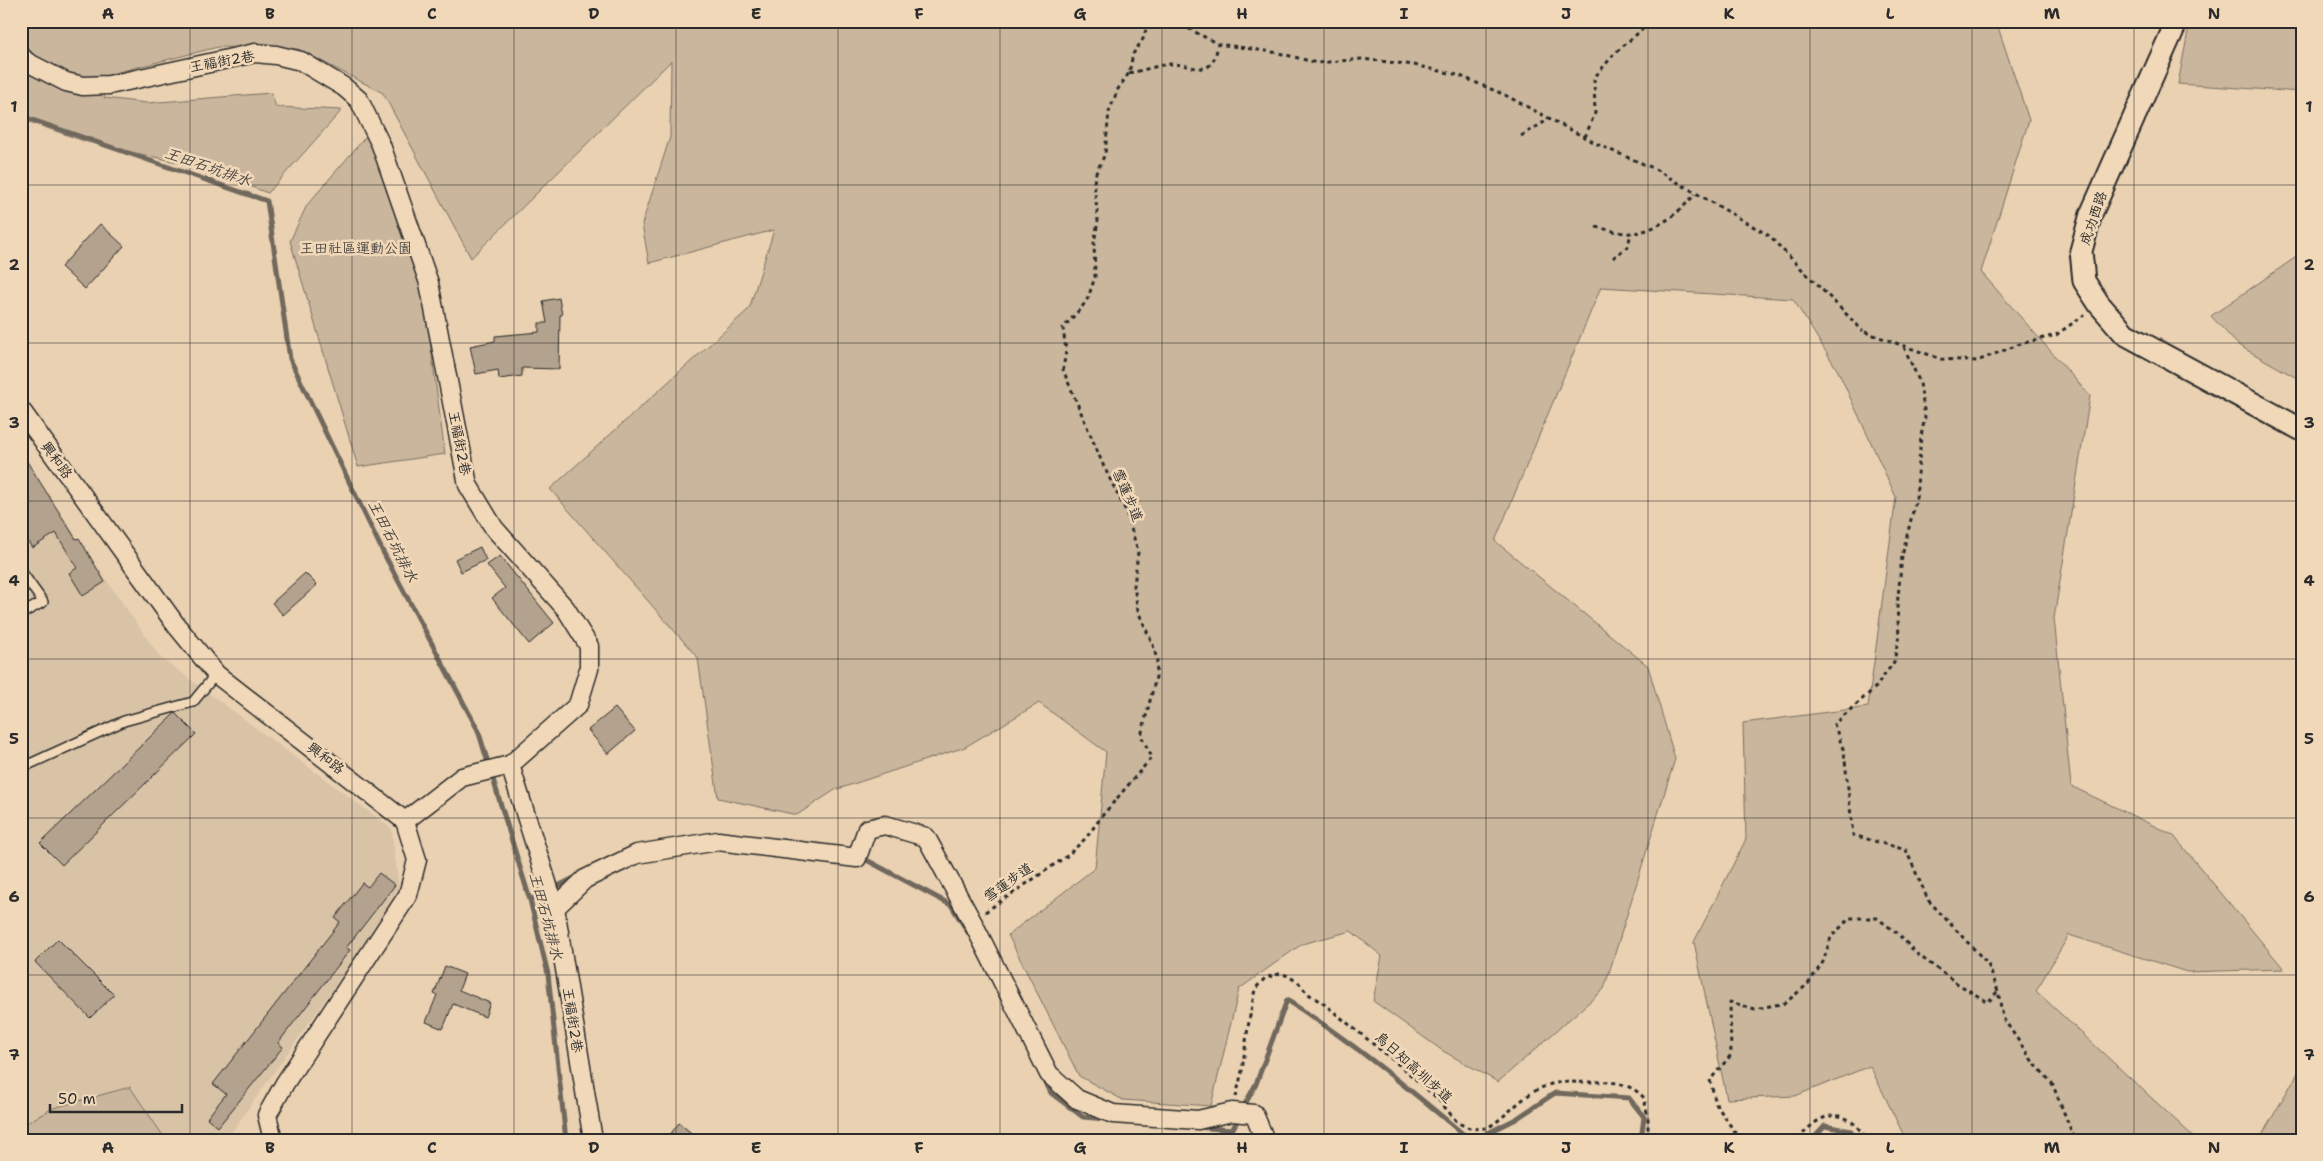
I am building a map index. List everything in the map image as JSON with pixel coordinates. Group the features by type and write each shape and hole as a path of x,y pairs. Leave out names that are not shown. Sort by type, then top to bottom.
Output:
{"street":[{"name":"成功西路","path":"2177,21 2092,214 2081,252 2084,281 2099,304 2125,334 2302,430"},
{"name":"王福街2巷","path":"21,56 26,62 66,82 83,86 109,85 255,53 276,55 301,61 344,87 359,100 381,146 429,282 468,485 494,528 566,609 589,646 589,669 578,705 510,765 551,896 593,1140"},
{"name":"興和路","path":"21,410 176,625 216,674 405,821"},
{"path":"273,1140 266,1115 408,895 417,860 405,821 462,777 510,765"},
{"path":"551,896 637,854 718,841 857,858 867,829 885,825 926,837 973,923 1049,1074 1077,1099 1113,1114 1198,1120 1232,1112 1254,1114 1265,1140"}],"lane":[{"path":"21,571 43,602 21,614"},
{"path":"21,768 124,721 192,702 216,674"}],"path":[{"path":"1150,21 1143,39 1133,54 1130,73 1171,64 1200,70 1206,68 1216,57 1218,44"},
{"path":"1174,21 1218,44 1279,52 1317,63 1362,59 1414,65 1458,75 1505,94 1585,137 1653,168 1768,235 1864,332 1940,359 1976,361 2020,344 2056,335 2099,304"},
{"path":"1585,137 1595,113 1594,78 1615,53 1652,21"},
{"name":"雪蓮步道","path":"973,923 979,916 1067,856 1086,838 1152,757 1141,736 1156,677 1157,660 1153,644 1138,611 1134,586 1138,552 1126,511 1104,467 1064,368 1066,351 1063,328 1088,298 1094,278 1094,243 1098,221 1094,182 1105,154 1109,112 1118,89 1130,73"},
{"path":"1521,136 1552,118"},
{"path":"1596,227 1631,233 1655,226 1683,208 1695,194"},
{"path":"1613,258 1628,246 1631,233"},
{"path":"1904,347 1920,383 1925,417 1921,436 1916,499 1902,556 1897,607 1899,635 1894,662 1876,687 1834,724 1844,751 1853,836 1906,850 1928,900 1988,964 1998,991 2002,1018 2033,1062 2052,1084 2075,1140"},
{"path":"1740,1140 1716,1104 1710,1080 1731,1055 1730,1002 1755,1008 1785,1003 1808,984 1823,962 1830,937 1850,918 1877,918 1897,933 1916,954 1958,984 1988,1002 1998,991"},
{"name":"烏日知高圳步道","path":"1232,1112 1241,1078 1255,990 1265,978 1279,974 1286,975 1298,982 1307,993 1324,1004 1404,1069 1464,1127 1479,1130 1487,1128 1534,1091 1548,1085 1562,1081 1604,1081 1629,1087 1644,1098 1648,1117 1648,1140"},
{"path":"1798,1140 1814,1122 1835,1116 1842,1117 1855,1124 1867,1140"}],"shaded area":[{"path":"21,457 160,657 391,828 400,895 226,1140 130,1140 21,1119"}],"green space":[{"path":"21,21 1996,21 2029,120 1981,272 2090,396 2054,618 2071,786 2173,835 2284,969 2187,972 2069,935 2036,991 2197,1140 1906,1140 1870,1066 1795,1096 1727,1099 1694,942 1746,839 1743,723 1868,707 1896,497 1838,371 1793,299 1601,287 1495,541 1648,666 1675,759 1604,989 1498,1082 1443,1051 1373,1001 1382,956 1351,931 1302,944 1239,989 1211,1106 1123,1100 1079,1076 1008,935 1095,868 1106,752 1039,703 965,747 835,790 797,815 718,798 698,658 550,489 749,309 774,230 649,263 642,224 670,137 671,61 471,258 383,93 298,49 218,47 110,74 104,98 147,103 271,93 276,107 342,110 268,193 195,166 87,142 21,119"},
{"path":"2190,21 2302,21 2302,92 2178,84"},
{"name":"王田社區運動公園","path":"368,134 415,227 445,454 358,467 290,241 307,205"},
{"path":"2302,253 2302,381 2238,345 2211,316"},
{"path":"2302,1066 2302,1140 2259,1140"},
{"path":"130,1087 166,1140 21,1140 21,1126 53,1108"}],"building":[{"path":"100,224 124,246 85,289 61,267"},
{"path":"559,298 562,315 560,315 559,369 522,368 522,376 499,379 498,370 476,374 470,346 495,341 495,336 539,332 539,323 547,323 543,301"},
{"path":"21,452 76,539 79,538 105,582 83,596 69,573 77,568 56,533 32,548 21,530"},
{"path":"480,547 486,560 461,572 455,559"},
{"path":"500,556 554,623 529,644 492,598 505,588 487,565"},
{"path":"305,573 317,585 283,615 272,603"},
{"path":"615,708 635,731 608,754 588,730"},
{"path":"175,713 196,734 62,865 40,843"},
{"path":"379,873 395,885 346,948 350,950 278,1043 283,1047 218,1127 207,1118 226,1094 213,1084 340,922 335,918 362,883 368,887"},
{"path":"58,939 114,995 90,1018 35,962"},
{"path":"445,966 465,974 459,990 490,1003 485,1017 453,1004 443,1029 426,1022 437,995 434,994"},
{"path":"679,1123 700,1140 666,1140"}],"waterway":[{"name":"王田石坑排水","path":"21,116 267,201 290,359 383,552 478,730 530,900 548,974 566,1140"},
{"path":"861,857 951,905 969,934"},
{"path":"530,900 578,876"},
{"path":"1243,1108 1256,1084 1287,1000 1381,1067 1470,1140"},
{"path":"1043,1077 1051,1093 1083,1117 1106,1119"},
{"path":"1474,1140 1516,1119 1555,1093 1629,1098 1644,1117 1641,1140"},
{"path":"1197,1127 1232,1130 1240,1116"},
{"path":"1812,1140 1825,1126 1851,1131 1856,1140"}]}
